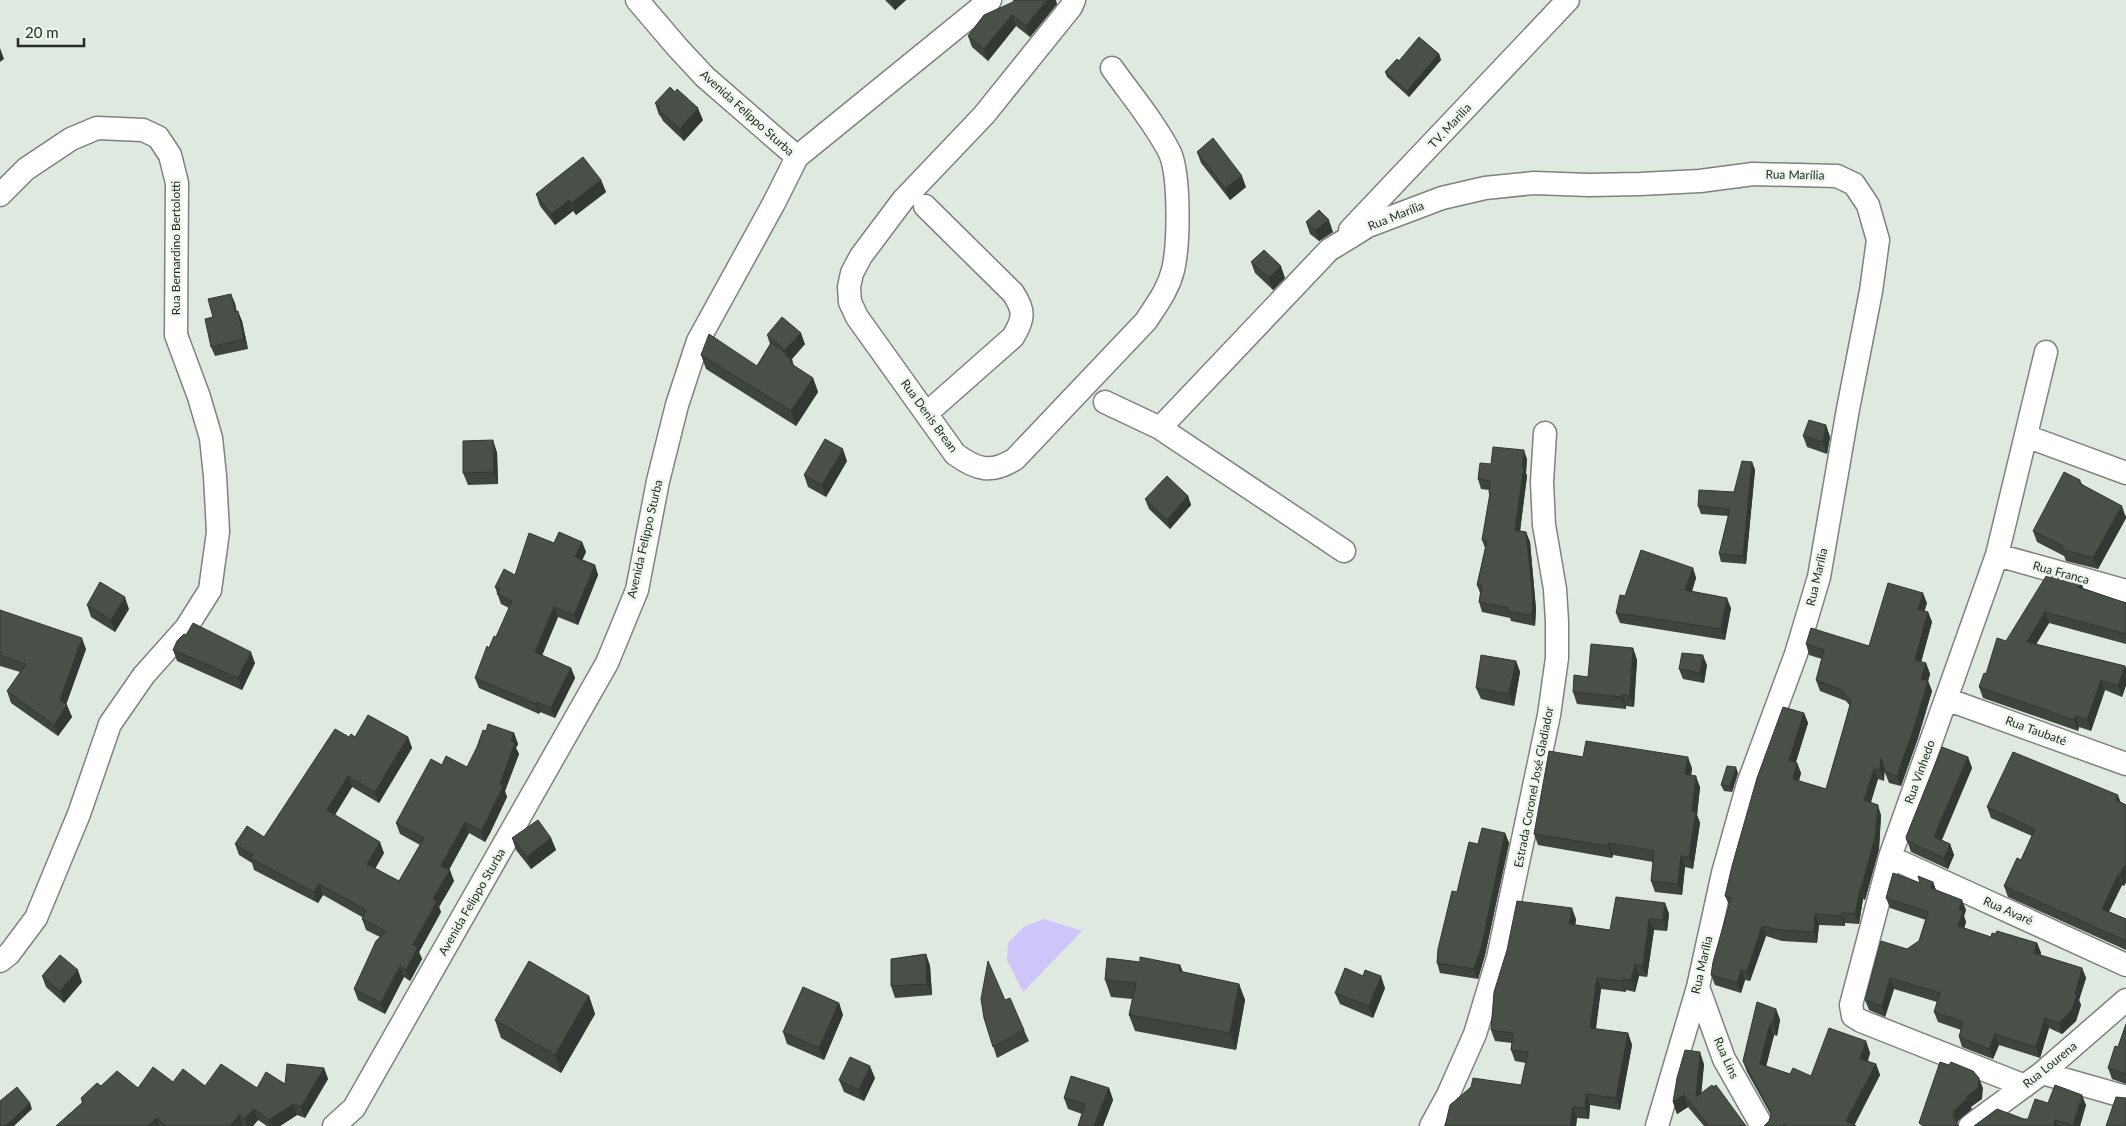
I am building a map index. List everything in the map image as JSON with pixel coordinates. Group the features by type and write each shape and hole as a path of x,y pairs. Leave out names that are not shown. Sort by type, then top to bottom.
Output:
{"street":[{"name":"Avenida Felippo Sturba","path":"334,1126 354,1108 607,663 636,590 658,481 677,405 698,341 774,204 797,157 705,77 637,0"},
{"path":"797,157 990,0"},
{"name":"Rua Denis Brean","path":"1074,0 1071,7 984,115 903,200 861,256 852,273 849,287 850,302 857,317 955,454 971,466 988,469 1003,466 1022,452 1146,320 1164,294 1173,269 1177,232 1176,180 1170,154 1112,68"},
{"name":"TV. Marilia","path":"1330,250 1394,185 1568,0"},
{"name":"Rua Bernardino Bertolotti","path":"0,196 26,169 71,139 97,128 143,130 158,138 170,155 177,183 176,335 199,397 211,438 218,532 210,590 186,628 144,674 110,724 79,814 36,918 9,954 0,961"},
{"name":"Rua Marília","path":"1160,428 1330,250 1368,226 1442,198 1485,188 1534,183 1640,184 1700,181 1753,174 1837,176 1854,184 1868,205 1878,240 1871,291 1848,409 1819,577 1796,654 1748,784 1723,873 1698,987 1657,1126"},
{"path":"925,206 1013,293 1020,304 1022,315 1020,326 1013,337 927,413"},
{"name":"Rua Vinhedo","path":"2033,1080 1861,1021 1853,1016 1851,1005 1890,857 1997,555 2046,352"},
{"path":"1106,402 1160,428 1344,551"},
{"name":"Estrada Coronel José Gladiador","path":"1431,1126 1448,1095 1476,1034 1498,958 1549,716 1557,658 1557,622 1555,589 1544,525 1542,482 1545,433"},
{"path":"2026,436 2126,473"},
{"name":"Rua Franca","path":"1997,555 2126,591"},
{"name":"Rua Taubaté","path":"1946,699 2126,764"},
{"name":"Rua Avaré","path":"1890,857 2126,965"},
{"name":"Rua Lins","path":"1698,987 1724,1059 1762,1126"},
{"name":"Rua Lourena","path":"1970,1126 2033,1080 2126,1000"},
{"path":"2033,1080 2126,1097"}],"shaded area":[{"path":"1044,919 1082,931 1023,992 1007,960 1008,943 1025,926"}],"building":[{"path":"1014,0 1047,0 1026,26 1012,15 984,49 968,36 984,15"},
{"path":"1419,37 1439,54 1407,91 1385,72 1397,59 1399,61"},
{"path":"670,87 675,92 677,89 698,108 680,129 658,109 660,108 655,103"},
{"path":"1213,138 1242,176 1225,188 1197,152"},
{"path":"583,157 601,180 571,203 569,200 551,214 536,194"},
{"path":"1319,210 1329,220 1315,230 1306,222"},
{"path":"1264,250 1281,266 1269,278 1251,262"},
{"path":"231,294 235,312 238,311 244,339 211,347 205,319 213,317 208,299"},
{"path":"782,317 801,333 785,350 767,335"},
{"path":"709,334 757,366 771,343 786,353 785,355 792,360 790,363 813,378 791,411 701,355"},
{"path":"1809,420 1826,425 1823,442 1803,436"},
{"path":"825,439 843,449 822,485 804,475"},
{"path":"493,440 494,472 463,473 463,441"},
{"path":"1493,447 1524,450 1522,467 1524,467 1515,530 1526,532 1533,599 1532,616 1508,611 1508,608 1479,602 1482,586 1477,585 1487,541 1482,540 1490,493 1490,481 1478,479 1480,463 1491,464"},
{"path":"1742,461 1752,462 1743,556 1719,554 1730,509 1698,506 1699,490 1734,492"},
{"path":"2064,472 2080,480 2079,483 2122,506 2093,558 2061,549 2063,546 2033,531"},
{"path":"1167,476 1188,496 1167,520 1145,499"},
{"path":"559,532 582,542 575,557 595,565 574,615 554,607 535,652 571,668 551,708 537,702 536,704 475,678 487,646 489,648 494,636 496,637 512,601 497,594 500,589 495,587 504,569 515,575 529,533 554,543"},
{"path":"1641,550 1693,568 1685,590 1727,598 1721,629 1616,613 1620,595 1625,596"},
{"path":"2048,573 2081,582 2078,587 2126,603 2126,634 2045,612 2027,642 2125,666 2118,686 2101,680 2087,720 2075,716 2074,720 1979,687 1984,673 1986,674 1997,638 2006,641"},
{"path":"100,582 125,597 111,620 87,605"},
{"path":"1888,583 1923,593 1918,609 1928,612 1915,660 1926,663 1921,679 1928,681 1897,776 1885,772 1881,758 1880,770 1874,769 1864,800 1878,805 1875,838 1860,889 1855,914 1841,913 1841,916 1815,914 1814,932 1779,930 1762,926 1747,971 1741,970 1737,983 1711,975 1731,898 1725,896 1732,866 1757,778 1783,707 1804,713 1789,760 1797,763 1793,779 1826,789 1851,701 1842,690 1816,680 1824,650 1806,644 1811,628 1869,646"},
{"path":"0,610 82,638 60,700 67,705 54,725 7,691 26,664 0,655"},
{"path":"193,623 251,652 238,678 173,650 177,641 184,634 186,635"},
{"path":"1591,644 1633,648 1630,696 1622,695 1621,697 1573,692 1574,675 1588,677"},
{"path":"1682,653 1703,655 1700,673 1679,669"},
{"path":"1481,655 1516,661 1509,694 1476,688"},
{"path":"368,715 408,737 375,792 348,776 327,810 380,842 367,864 399,881 424,838 396,823 431,759 442,765 446,756 467,767 483,730 486,731 488,724 514,733 511,741 515,743 500,784 503,786 486,822 481,831 465,822 441,866 450,870 433,899 437,901 413,945 418,947 406,970 400,966 381,1003 354,989 376,941 386,931 362,919 366,910 319,884 314,892 250,858 253,855 235,844 247,826 264,837 335,729 349,737 351,734 355,737"},
{"path":"1586,741 1688,757 1685,774 1696,776 1692,811 1696,811 1689,857 1681,856 1678,884 1651,881 1654,851 1609,843 1608,846 1534,834 1549,751 1583,757"},
{"path":"1942,747 1968,757 1934,837 1950,844 1944,858 1907,841 1906,837"},
{"path":"2013,752 2118,795 2116,800 2126,805 2126,867 2124,866 2120,875 2118,875 2102,909 2126,919 2126,941 2004,886 2017,858 2021,860 2035,829 1987,807"},
{"path":"1727,766 1736,767 1730,786 1721,785"},
{"path":"538,820 551,838 527,857 512,838"},
{"path":"1482,828 1505,833 1482,945 1474,969 1437,963 1438,949 1452,891 1457,892 1469,842 1478,844"},
{"path":"1893,873 1920,883 1918,876 1933,882 1931,888 1962,900 1959,910 1963,911 1958,926 1991,937 1992,933 1995,934 1997,931 2037,943 2034,953 2082,968 2072,1010 2059,1023 2045,1018 2036,1047 1995,1034 1989,1049 1959,1037 1963,1022 1934,1012 1940,993 1890,978 1882,1006 1865,1000 1881,941 1907,949 1919,941 1928,912 1886,898"},
{"path":"1616,897 1665,903 1663,920 1649,919 1643,966 1635,964 1631,980 1622,979 1622,981 1597,978 1590,1028 1628,1033 1616,1098 1586,1094 1585,1108 1573,1107 1570,1126 1445,1126 1450,1105 1471,1087 1473,1078 1521,1085 1528,1052 1511,1050 1513,1033 1491,1030 1494,992 1507,950 1517,901 1572,908 1569,924 1610,930"},
{"path":"926,954 927,984 891,986 891,959"},
{"path":"60,955 78,970 60,991 42,976"},
{"path":"1140,957 1180,965 1179,971 1239,984 1230,1033 1129,1015 1136,983 1105,980 1107,958 1140,962"},
{"path":"529,961 589,996 555,1055 495,1020"},
{"path":"988,961 1005,1000 1010,998 1024,1030 993,1047 984,1018 981,999"},
{"path":"1345,968 1363,976 1365,970 1381,976 1369,1006 1335,993"},
{"path":"803,987 839,1003 819,1048 783,1032"},
{"path":"1757,1002 1776,1009 1773,1024 1770,1024 1760,1064 1790,1074 1793,1068 1811,1076 1829,1028 1866,1041 1860,1059 1876,1064 1846,1121 1856,1126 1787,1126 1784,1124 1783,1126 1764,1126 1769,1121 1771,1115 1743,1061"},
{"path":"2126,1024 2126,1074 2108,1068 2115,1046 2118,1047"},
{"path":"1685,1050 1700,1052 1696,1097 1712,1085 1713,1087 1716,1085 1746,1126 1709,1126 1684,1095 1673,1102"},
{"path":"850,1057 870,1066 859,1090 839,1080"},
{"path":"1940,1062 1949,1065 1951,1062 1973,1071 1979,1078 1978,1088 1966,1097 1968,1098 1954,1111 1955,1123 1959,1126 1923,1126 1919,1123"},
{"path":"221,1064 257,1088 266,1072 285,1084 287,1064 324,1068 301,1107 293,1104 269,1120 254,1109 245,1119 239,1115 230,1126 166,1126 157,1118 147,1126 56,1126 83,1102 81,1098 97,1083 101,1086 117,1071 138,1088 153,1067 173,1082 183,1069 205,1086"},
{"path":"1071,1076 1109,1088 1094,1126 1078,1126 1085,1104 1064,1098"},
{"path":"2055,1085 2082,1095 2073,1125 2055,1120 2054,1126 1974,1126 1997,1109 2028,1119 2035,1099 2048,1103"},
{"path":"17,1087 30,1103 5,1126 0,1126 0,1101"},
{"path":"2116,1097 2126,1098 2126,1126 2106,1126"}]}
